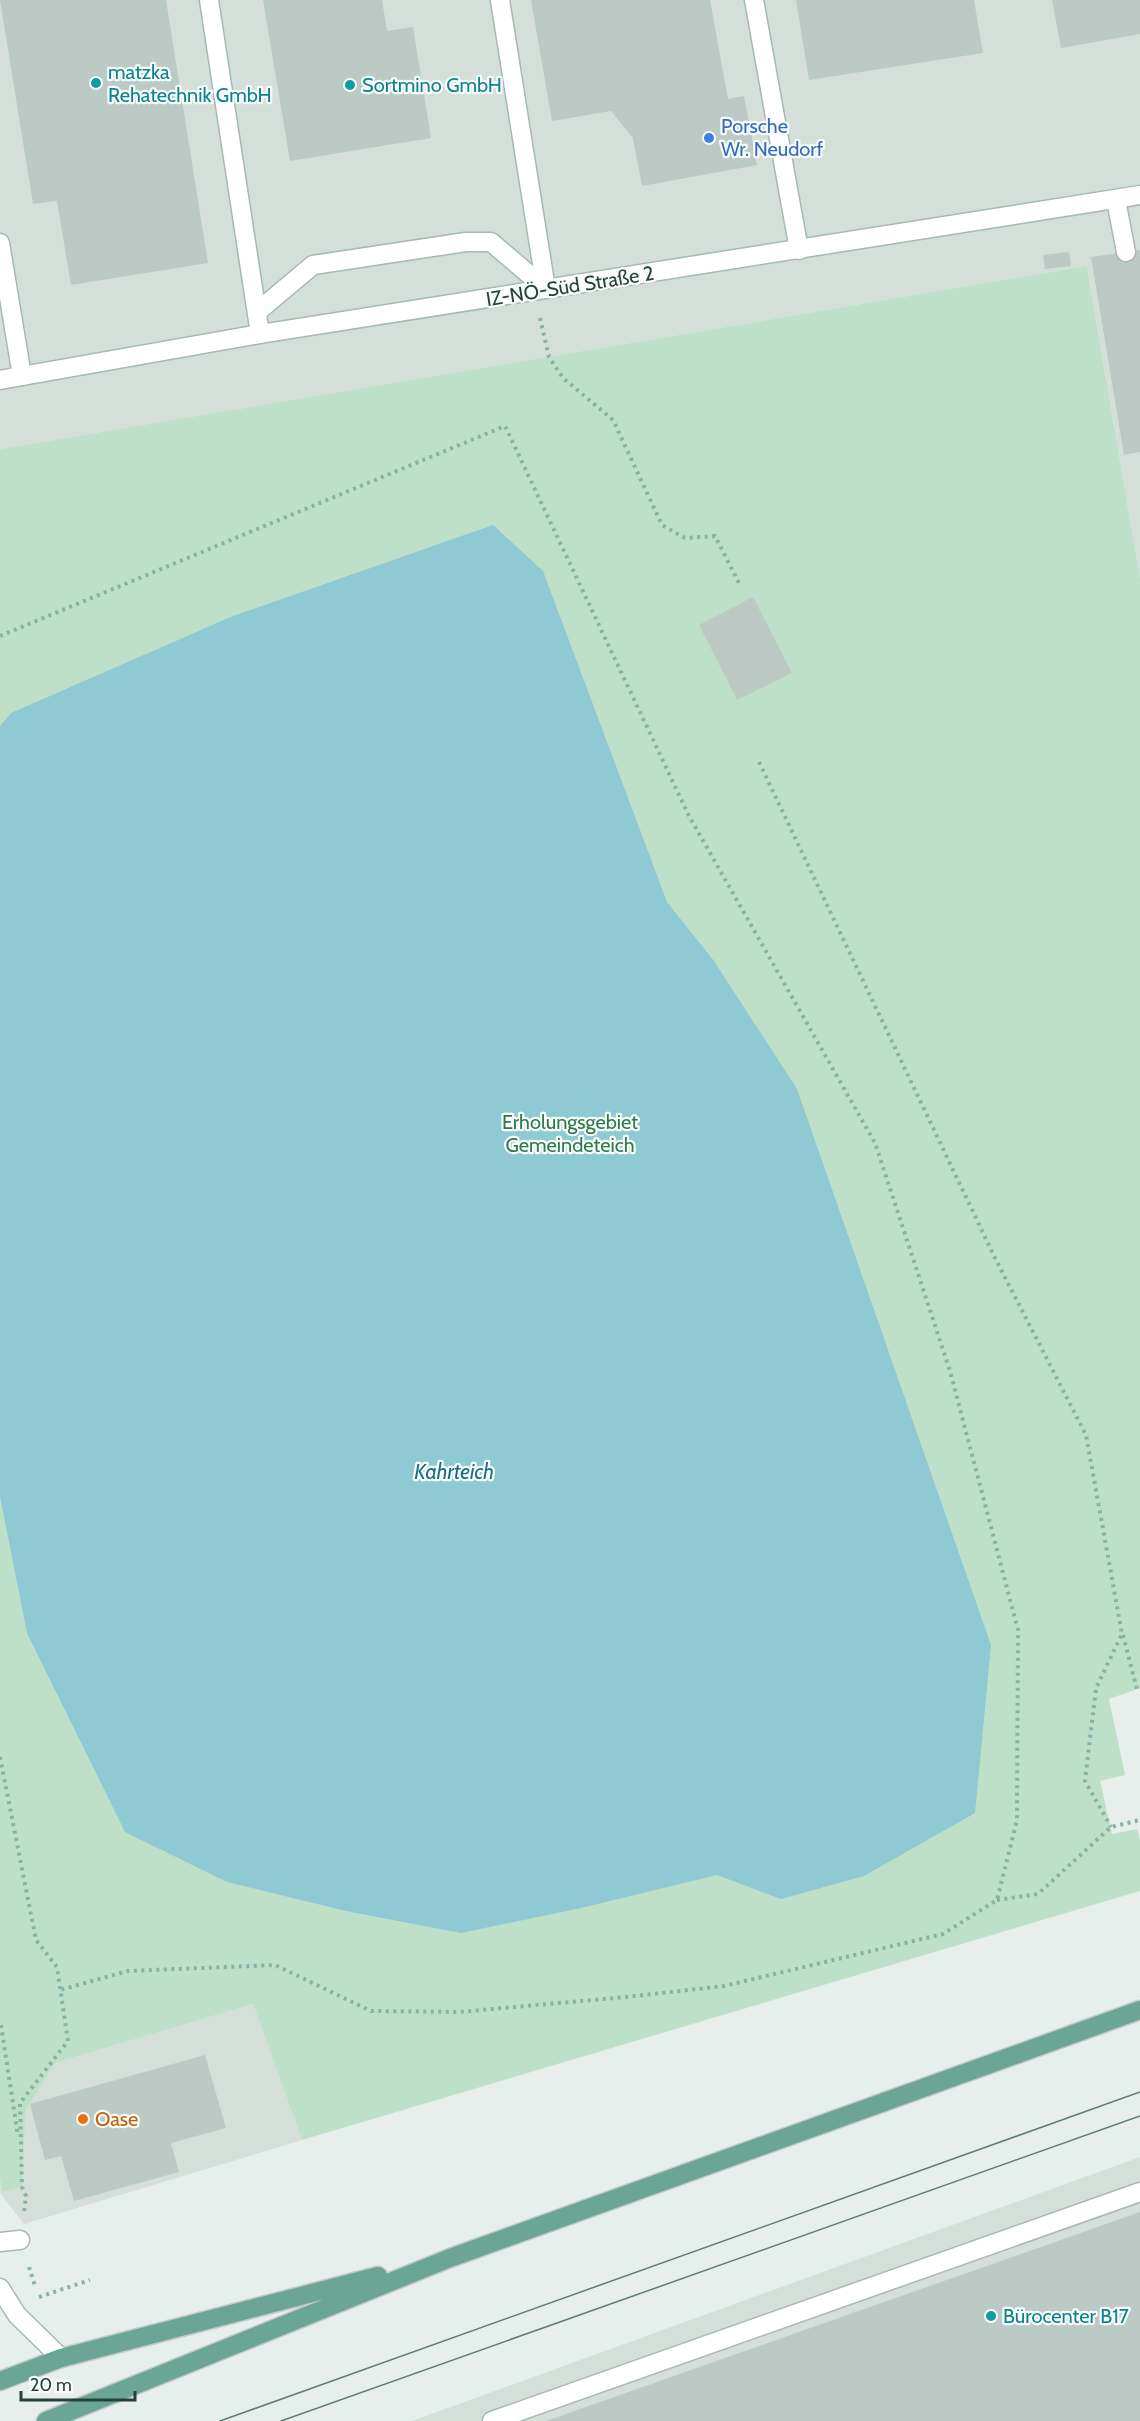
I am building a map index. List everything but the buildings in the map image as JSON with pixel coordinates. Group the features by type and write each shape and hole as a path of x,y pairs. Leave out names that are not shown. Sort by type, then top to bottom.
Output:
{"main road":[{"path":"46,2421 450,2258 1140,2010"},
{"path":"0,2381 61,2358 450,2258"}],"street":[{"path":"209,0 261,334"},
{"path":"500,0 540,290"},
{"path":"754,0 799,250"},
{"name":"IZ-NÖ-Süd Straße 2","path":"0,380 261,334 1140,195"},
{"path":"1116,200 1126,252"},
{"path":"257,312 313,265 466,242 491,242 540,290"},
{"path":"0,243 22,376"},
{"path":"492,2421 1140,2192"},
{"path":"0,2242 20,2240"},
{"path":"0,2288 17,2315 61,2358"}],"path":[{"path":"540,290 549,357 563,378 613,420 662,525 685,538 715,536 740,585"},
{"path":"0,636 505,426 689,816 875,1143 950,1371 1018,1630 1017,1820 997,1900"},
{"path":"759,762 994,1256 1086,1435 1122,1634 1137,1689"},
{"path":"1111,1827 1085,1781 1096,1688 1122,1634"},
{"path":"0,1757 36,1940 57,1968 68,2042 20,2103 22,2187 26,2196 20,2240 39,2297"},
{"path":"60,1990 128,1971 274,1965 372,2011 459,2012 724,1986 943,1934 997,1900 1038,1894 1111,1827 1140,1820"},
{"path":"1,2025 21,2151"},
{"path":"35,2303 39,2297 90,2280"}],"shaded area":[{"path":"0,0 1140,0 1140,579 1087,266 0,449"},
{"path":"253,2004 302,2140 24,2224 0,2193 0,2179 2,2192 22,2187 26,2110 55,2063"},
{"name":"Bürocenter B17","path":"1140,2157 1140,2421 412,2421"}],"green space":[{"name":"Erholungsgebiet Gemeindeteich","path":"1087,266 1140,579 1140,1688 1109,1699 1125,1775 1100,1781 1112,1834 1137,1829 1140,1840 1140,1891 302,2140 253,2004 55,2063 26,2110 22,2187 2,2192 0,2179 0,449"}],"water":[{"name":"Kahrteich","path":"493,525 543,571 667,902 714,961 797,1089 991,1645 975,1813 864,1876 781,1899 717,1875 581,1908 461,1933 346,1911 227,1882 125,1832 27,1633 0,1496 0,726 11,713 233,616"}],"tram line":[{"path":"220,2421 1140,2092"},
{"path":"281,2421 1140,2116"}],"place":[{"name":"matzka Rehatechnik GmbH","path":"96,83"},
{"name":"Sortmino GmbH","path":"350,85"},
{"name":"Porsche Wr. Neudorf","path":"709,138"},
{"name":"Oase","path":"83,2119"},
{"name":"Bürocenter B17","path":"991,2316"}]}
